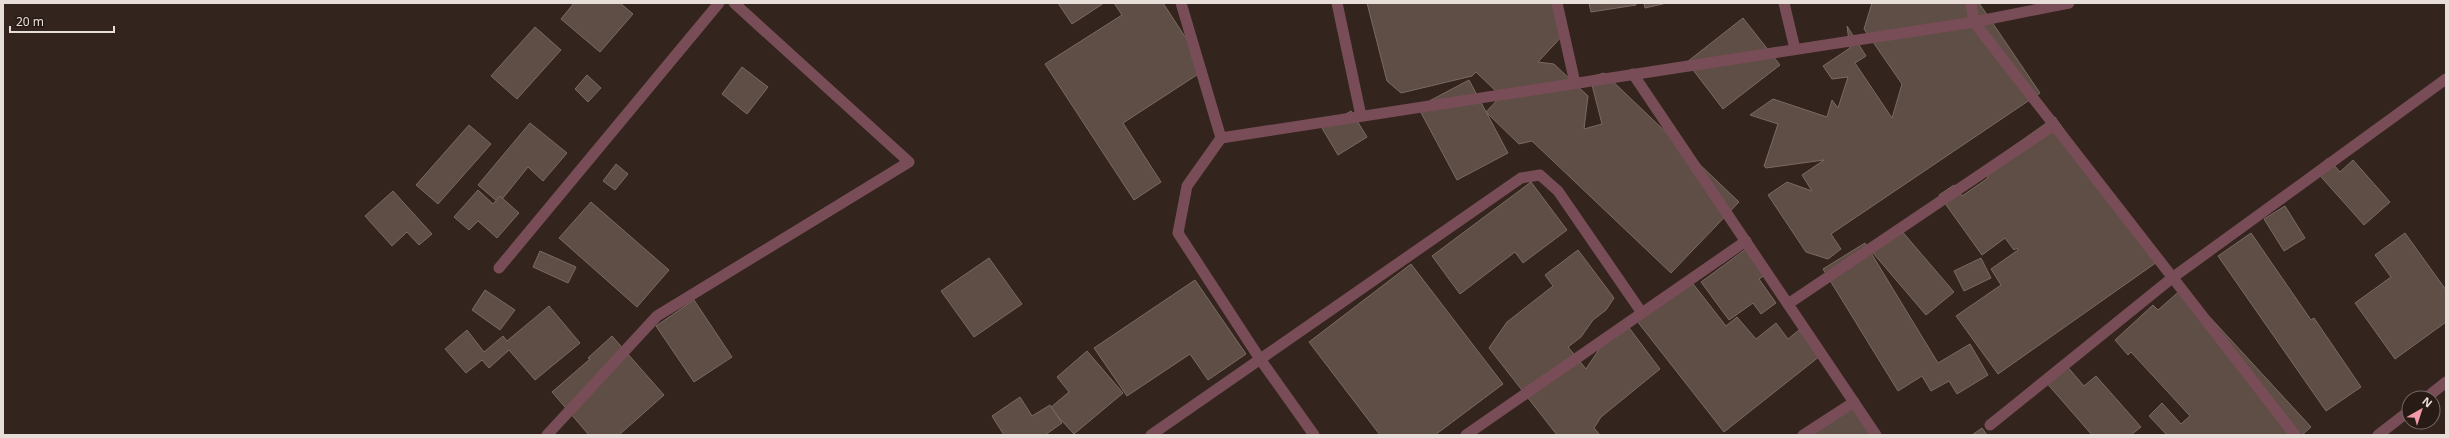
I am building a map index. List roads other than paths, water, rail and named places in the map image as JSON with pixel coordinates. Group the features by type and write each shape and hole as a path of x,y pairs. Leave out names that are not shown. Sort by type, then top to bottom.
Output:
{"street":[{"path":"499,268 719,3"},
{"path":"547,435 657,316 909,162 734,3"},
{"path":"1181,3 1221,138"},
{"path":"1337,3 1361,116"},
{"path":"1557,3 1575,83"},
{"path":"1784,3 1795,49"},
{"path":"1971,3 1974,22 2295,435"},
{"path":"1314,435 1260,359 1178,233 1186,186 1221,138 1974,22 2069,3"},
{"path":"1633,74 1876,435"},
{"path":"1990,425 2172,278 2446,79"},
{"path":"1788,304 2054,125"},
{"path":"1151,435 1521,178 1540,175 1558,191 1642,313"},
{"path":"1466,435 1746,241"},
{"path":"2436,390 2446,382"},
{"path":"1803,435 1854,402"},
{"path":"2378,435 2401,417"}]}
